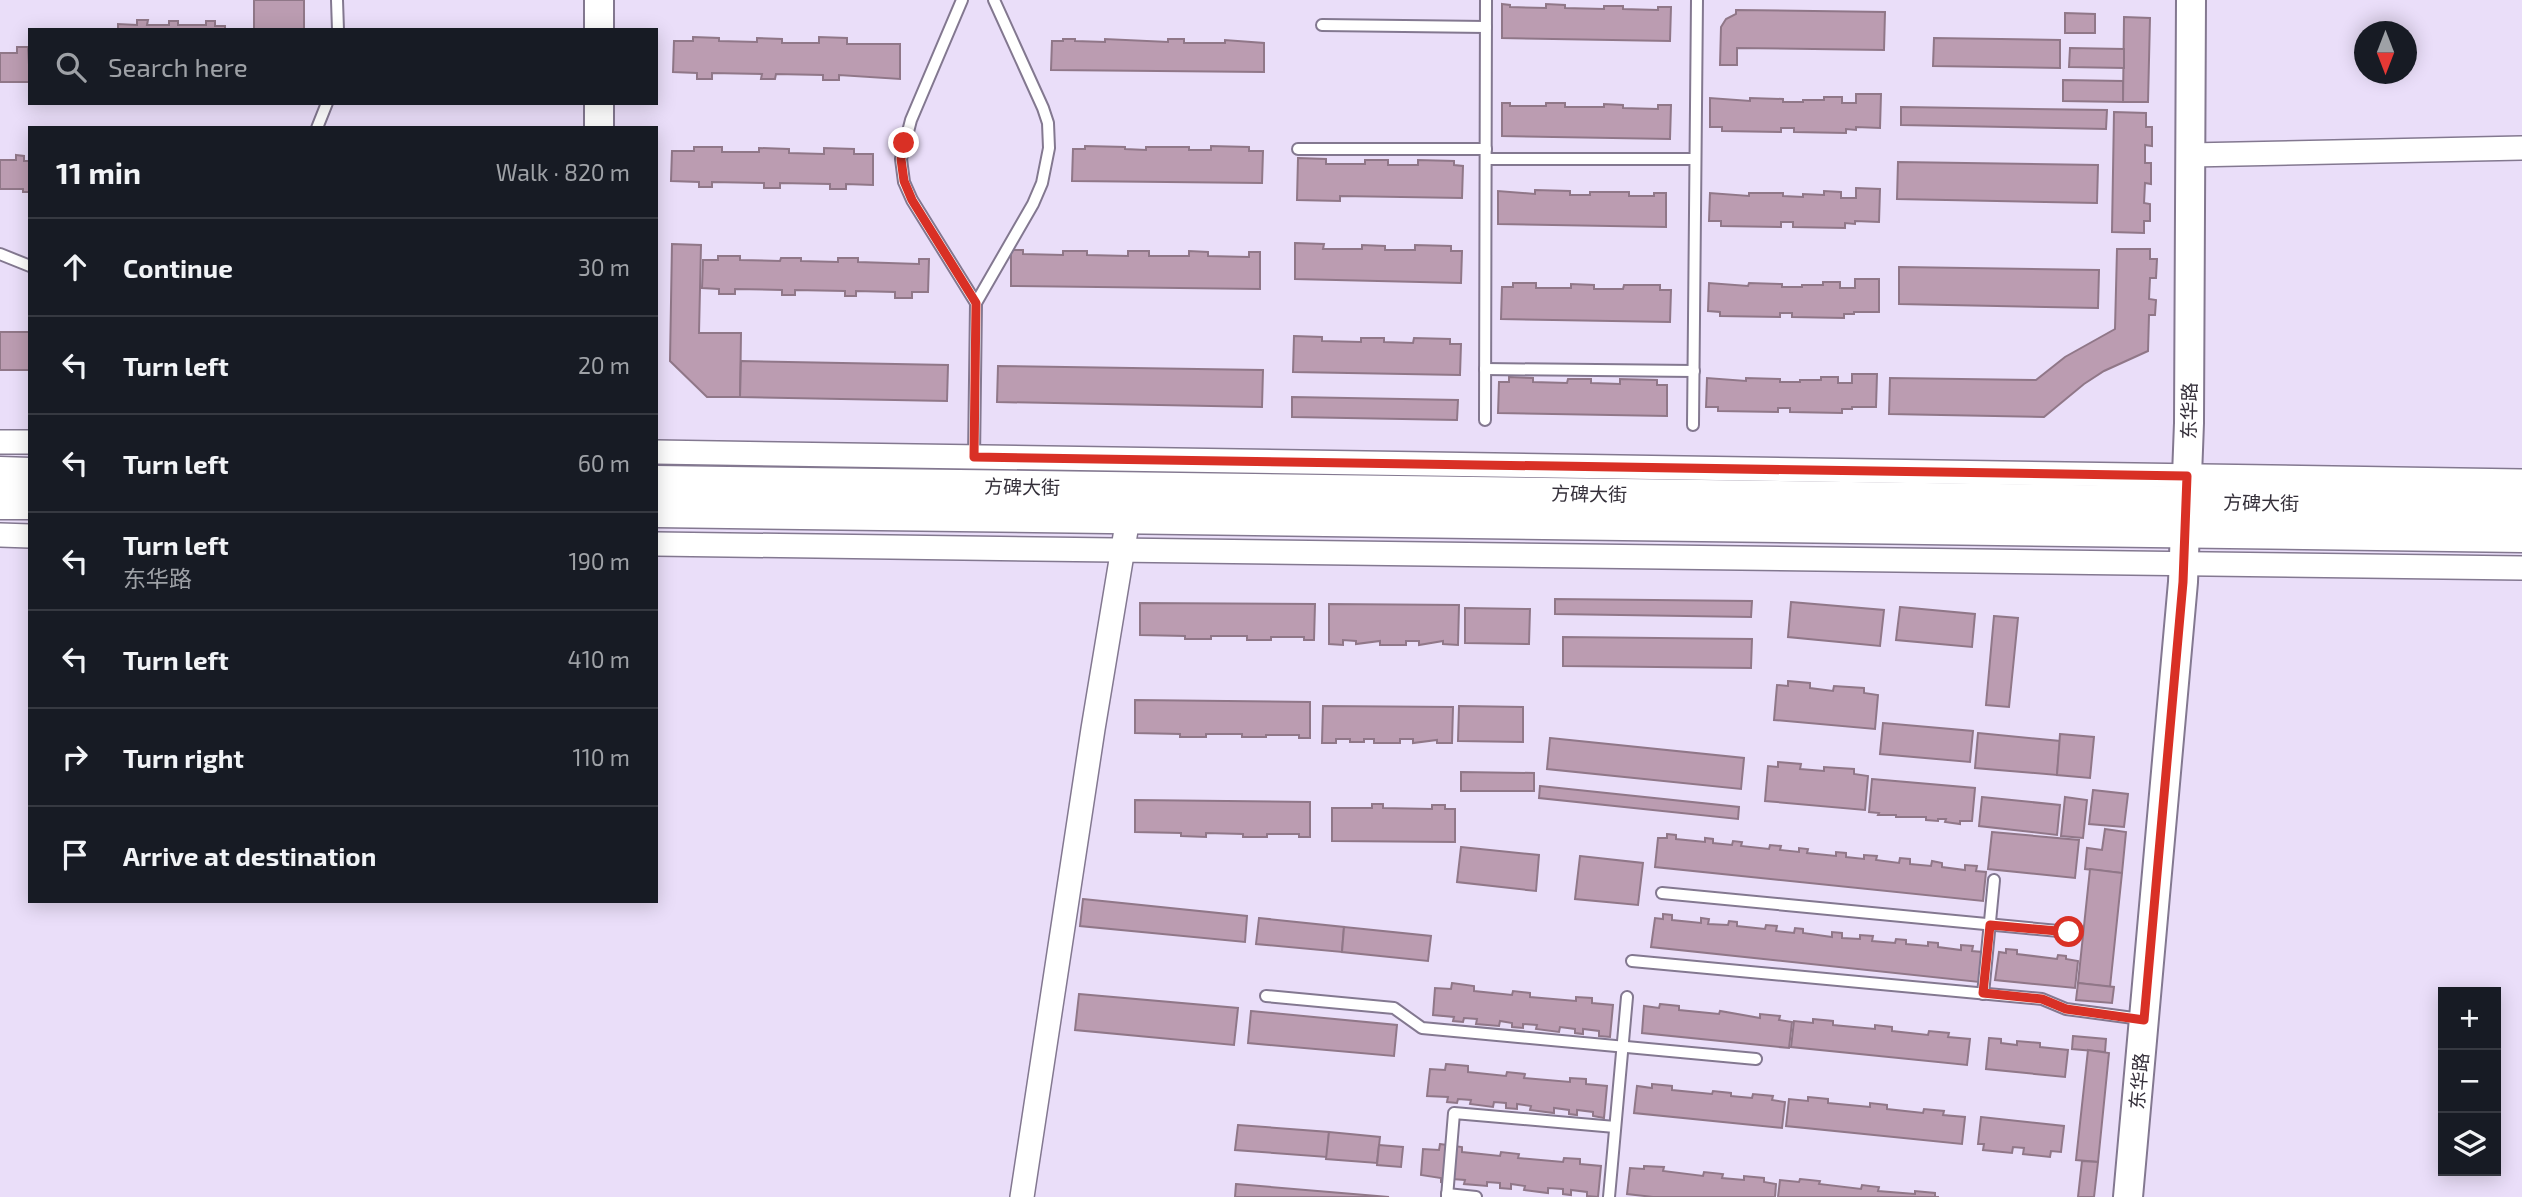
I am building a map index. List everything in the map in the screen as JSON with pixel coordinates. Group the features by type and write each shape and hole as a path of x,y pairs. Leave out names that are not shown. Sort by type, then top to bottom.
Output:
{"main road":[{"name":"方碑大街","path":"658,482 974,472 2186,503 2522,507"},
{"path":"0,473 28,474"},
{"path":"0,503 28,503"},
{"name":"方碑大街","path":"658,511 1128,518 2186,503 2522,536"}],"street":[{"path":"599,28 600,0"},
{"name":"东华路","path":"2128,1197 2184,564 2191,0"},
{"path":"599,105 599,126"},
{"path":"2190,155 2522,148"},
{"path":"0,442 28,442"},
{"path":"658,452 974,472"},
{"path":"2186,503 2522,481"},
{"path":"1022,1197 1128,518"},
{"path":"0,535 28,536"},
{"path":"658,544 2522,568"}],"lane":[{"path":"337,0 338,28"},
{"path":"962,0 911,120 901,159 904,181 912,200 976,303"},
{"path":"974,472 976,303 1033,204 1045,173 1049,148 1048,123 1043,108 994,0"},
{"path":"1485,420 1486,0"},
{"path":"1693,425 1697,0"},
{"path":"1322,25 1486,26"},
{"path":"318,126 326,105"},
{"path":"1298,149 1695,159"},
{"path":"0,254 28,265"},
{"path":"1485,369 1694,370"},
{"path":"1983,993 1994,880"},
{"path":"1662,893 2069,932"},
{"path":"1632,961 2042,999 2066,1009 2144,1020"},
{"path":"1266,996 1394,1008 1422,1028 1756,1059"},
{"path":"1609,1197 1627,998"},
{"path":"1476,1197 1447,1196 1454,1112 1615,1127"}],"building":[{"path":"254,0 304,0 304,28 254,28"},
{"path":"1502,4 1510,7 1546,8 1546,4 1565,5 1565,8 1604,9 1604,6 1623,6 1623,9 1658,10 1658,7 1671,7 1670,41 1502,38"},
{"path":"1736,10 1885,12 1884,50 1737,48 1737,65 1720,65 1721,27 1726,19 1736,14"},
{"path":"2065,13 2095,14 2095,33 2065,33"},
{"path":"2124,17 2150,18 2148,102 2123,102"},
{"path":"137,20 148,20 147,25 169,25 169,21 178,21 178,25 206,25 206,21 215,21 215,26 225,28 118,28 118,24 137,25"},
{"path":"693,37 719,38 719,41 757,42 757,38 782,39 782,43 819,43 819,37 847,38 847,44 900,44 900,79 839,75 839,80 823,80 823,75 776,74 775,79 761,79 762,74 712,73 712,79 697,79 697,73 673,72 674,41 693,41"},
{"path":"1934,38 2060,40 2060,68 1933,66"},
{"path":"1168,39 1184,39 1184,43 1225,43 1225,40 1264,43 1264,72 1051,70 1052,41 1168,42"},
{"path":"17,47 28,47 28,82 0,82 0,53 17,53"},
{"path":"2070,48 2124,49 2124,68 2069,67"},
{"path":"2063,80 2123,81 2123,102 2063,101"},
{"path":"1856,94 1881,94 1880,128 1856,127 1856,130 1846,129 1846,133 1794,132 1794,128 1781,128 1781,132 1722,131 1722,127 1710,127 1710,98 1750,101 1750,98 1783,99 1783,102 1803,102 1824,100 1824,97 1842,97 1842,103 1856,103"},
{"path":"1502,103 1510,103 1510,106 1546,106 1546,103 1565,103 1565,107 1604,107 1604,104 1623,105 1623,108 1658,109 1658,105 1671,105 1670,139 1502,136"},
{"path":"1901,107 2107,110 2106,129 1901,125"},
{"path":"2114,112 2146,113 2146,127 2152,127 2152,146 2145,145 2145,163 2151,163 2151,184 2145,183 2144,203 2150,204 2150,221 2144,221 2144,233 2112,232"},
{"path":"1085,146 1146,150 1146,147 1211,150 1211,146 1249,147 1249,151 1263,151 1262,183 1072,181 1073,149 1085,149"},
{"path":"694,147 722,147 722,152 759,152 759,148 789,149 789,153 824,154 824,148 854,149 854,154 873,154 873,185 846,184 846,189 830,189 830,184 780,183 780,188 764,188 764,183 712,182 712,187 699,187 699,182 671,181 672,151 694,151"},
{"path":"16,155 24,156 24,161 28,161 28,192 23,192 23,189 0,189 0,160 16,160"},
{"path":"1298,158 1326,159 1326,164 1365,164 1365,160 1388,160 1388,165 1418,165 1418,160 1454,161 1454,165 1463,166 1462,198 1340,196 1340,201 1297,200"},
{"path":"1898,162 2098,165 2097,203 1897,199"},
{"path":"1856,188 1880,189 1879,222 1855,221 1855,224 1845,223 1845,228 1793,227 1793,222 1781,222 1781,227 1721,226 1721,221 1709,221 1710,193 1749,196 1749,193 1783,193 1783,196 1803,197 1803,194 1824,195 1824,191 1841,192 1841,198 1856,198"},
{"path":"1535,190 1570,191 1570,195 1629,192 1629,196 1654,196 1654,193 1666,193 1666,227 1498,224 1498,191 1535,194"},
{"path":"1295,243 1324,244 1323,249 1362,249 1362,245 1385,246 1385,250 1415,250 1415,245 1451,246 1451,251 1462,251 1461,283 1295,279"},
{"path":"672,244 701,245 699,333 741,333 740,397 707,397 670,361"},
{"path":"2117,249 2150,249 2150,259 2157,259 2156,278 2150,278 2149,299 2156,300 2155,315 2149,315 2148,351 2104,371 2044,417 1889,414 1890,378 2036,380 2065,357 2115,329"},
{"path":"1011,250 1023,250 1023,254 1063,255 1063,251 1087,251 1087,255 1128,256 1128,251 1149,251 1149,256 1189,256 1189,251 1208,252 1208,256 1249,257 1249,252 1260,252 1260,289 1011,286"},
{"path":"718,256 740,256 740,260 780,261 781,258 801,258 801,261 838,262 838,258 858,258 858,262 919,264 919,259 929,259 928,292 912,292 912,298 895,298 895,292 856,291 856,296 845,296 845,291 795,290 795,295 782,295 782,290 735,289 735,294 719,294 719,289 702,288 703,260 718,260"},
{"path":"1899,267 2099,270 2098,308 1899,304"},
{"path":"1855,279 1879,279 1879,312 1854,312 1844,314 1844,318 1792,317 1792,313 1780,313 1780,317 1720,316 1720,312 1708,311 1709,283 1748,286 1749,283 1782,284 1782,287 1802,287 1823,285 1823,282 1840,282 1840,288 1855,288"},
{"path":"1513,283 1536,283 1536,288 1571,288 1571,284 1594,285 1594,289 1623,289 1624,285 1660,285 1660,290 1671,290 1670,322 1501,319 1502,287 1513,287"},
{"path":"0,332 28,332 28,370 0,370"},
{"path":"1294,336 1322,337 1322,341 1361,342 1361,338 1384,338 1384,342 1413,343 1414,338 1450,339 1450,344 1461,344 1460,375 1293,372"},
{"path":"741,361 948,365 947,401 740,397"},
{"path":"998,366 1263,370 1262,407 997,402"},
{"path":"1852,374 1877,374 1876,407 1852,407 1842,409 1842,413 1790,412 1790,408 1778,408 1778,412 1718,411 1718,407 1706,407 1707,378 1746,381 1746,378 1780,379 1780,382 1800,382 1821,380 1821,377 1838,377 1838,383 1852,383"},
{"path":"1509,377 1533,378 1533,382 1567,383 1568,379 1591,379 1591,383 1620,384 1620,379 1657,380 1657,385 1667,385 1667,416 1498,413 1499,382 1509,382"},
{"path":"1292,397 1458,400 1457,420 1292,417"},
{"path":"1555,599 1752,601 1751,617 1555,614"},
{"path":"1791,602 1884,610 1880,646 1788,637"},
{"path":"1140,603 1315,604 1314,640 1304,640 1304,637 1247,640 1247,636 1185,639 1185,636 1140,635"},
{"path":"1329,604 1459,605 1458,645 1443,644 1443,641 1419,645 1419,641 1406,641 1406,645 1380,645 1380,641 1356,644 1356,641 1343,640 1343,645 1329,644"},
{"path":"1900,607 1975,614 1972,647 1896,640"},
{"path":"1465,608 1530,609 1529,644 1465,643"},
{"path":"1994,616 2018,618 2009,707 1986,705"},
{"path":"1563,637 1752,639 1751,668 1563,666"},
{"path":"1788,681 1810,683 1810,688 1833,691 1834,686 1864,688 1864,693 1878,695 1875,729 1774,720 1777,685 1788,686"},
{"path":"1135,700 1310,702 1310,738 1299,738 1299,735 1242,737 1242,734 1180,737 1180,734 1135,733"},
{"path":"1323,706 1453,707 1452,743 1437,743 1437,740 1413,743 1413,739 1400,739 1400,743 1374,743 1374,739 1350,742 1350,739 1336,739 1336,743 1322,743"},
{"path":"1459,706 1523,707 1523,742 1458,741"},
{"path":"1883,723 1973,731 1970,762 1880,754"},
{"path":"1978,733 2060,741 2057,775 1975,768"},
{"path":"2060,734 2094,737 2090,778 2057,775"},
{"path":"1550,738 1744,758 1741,789 1547,769"},
{"path":"1778,762 1801,764 1800,769 1854,769 1854,774 1868,776 1865,810 1765,801 1768,766 1778,767"},
{"path":"1461,772 1534,773 1534,791 1461,791"},
{"path":"1872,779 1975,788 1972,821 1960,821 1960,824 1945,822 1946,819 1926,820 1926,817 1896,817 1869,812"},
{"path":"1540,786 1739,807 1738,819 1539,798"},
{"path":"2093,790 2128,794 2124,827 2089,824"},
{"path":"1982,797 2060,805 2057,835 1979,826"},
{"path":"2065,797 2087,800 2083,838 2061,836"},
{"path":"1135,800 1310,802 1310,837 1299,837 1299,834 1267,834 1267,837 1243,837 1243,834 1206,833 1206,837 1181,836 1181,833 1135,832"},
{"path":"1372,804 1383,804 1383,808 1432,809 1432,805 1445,805 1445,809 1455,809 1455,842 1332,841 1332,808 1372,808"},
{"path":"2105,829 2126,832 2122,873 2085,869 2087,848 2102,850"},
{"path":"1992,832 2079,840 2075,878 1988,869"},
{"path":"1667,834 1676,835 1676,839 1705,842 1705,838 1713,839 1713,843 1732,845 1733,841 1742,842 1741,846 1769,849 1770,845 1781,846 1780,850 1799,852 1799,848 1808,849 1807,853 1836,856 1836,852 1846,853 1846,857 1864,859 1864,855 1877,856 1876,860 1899,863 1900,858 1910,859 1910,864 1931,866 1932,861 1942,863 1942,867 1965,870 1965,865 1977,866 1976,871 1986,872 1983,901 1655,867 1658,838 1667,838"},
{"path":"1461,847 1539,855 1536,891 1457,882"},
{"path":"1580,856 1643,863 1638,905 1575,899"},
{"path":"2090,869 2122,873 2110,987 2078,983"},
{"path":"1083,899 1247,916 1245,942 1080,926"},
{"path":"1663,914 1672,915 1672,920 1701,923 1701,918 1709,919 1708,924 1728,925 1729,921 1737,922 1737,926 1765,929 1766,925 1777,926 1776,931 1794,933 1795,928 1803,929 1803,933 1832,937 1832,932 1842,933 1842,938 1860,939 1860,935 1873,936 1872,941 1895,943 1896,939 1906,940 1906,944 1928,946 1928,942 1938,943 1938,947 1961,950 1961,945 1973,946 1972,951 1982,952 1979,982 1651,947 1655,918 1663,919"},
{"path":"1259,918 1344,927 1342,952 1256,944"},
{"path":"1344,927 1431,936 1428,961 1342,952"},
{"path":"2006,949 2017,950 2017,954 2057,959 2058,955 2078,961 2075,988 1995,980 1999,952 2006,953"},
{"path":"1452,983 1474,986 1474,991 1512,995 1513,991 1530,993 1530,997 1576,1001 1576,997 1592,998 1592,1003 1613,1005 1610,1037 1599,1036 1599,1031 1583,1029 1583,1034 1575,1033 1575,1029 1560,1027 1559,1032 1536,1029 1537,1025 1523,1024 1523,1028 1512,1027 1512,1023 1500,1021 1499,1026 1476,1024 1477,1019 1464,1018 1463,1022 1453,1021 1454,1017 1433,1015 1435,988 1451,989"},
{"path":"2078,983 2114,987 2112,1003 2076,1000"},
{"path":"1079,994 1238,1008 1234,1045 1075,1030"},
{"path":"1660,1004 1679,1006 1679,1010 1719,1014 1720,1011 1760,1018 1760,1014 1780,1016 1779,1020 1792,1022 1789,1048 1642,1033 1644,1006 1659,1008"},
{"path":"1251,1011 1397,1025 1394,1056 1248,1043"},
{"path":"1813,1019 1833,1021 1833,1025 1875,1029 1875,1025 1892,1027 1892,1031 1928,1035 1929,1031 1949,1033 1948,1037 1970,1039 1967,1065 1791,1047 1794,1021 1813,1023"},
{"path":"2073,1036 2106,1039 2105,1052 2072,1049"},
{"path":"1989,1038 2001,1039 2001,1043 2040,1043 2040,1047 2068,1050 2065,1077 1986,1069"},
{"path":"2088,1050 2109,1053 2098,1162 2076,1160"},
{"path":"1446,1064 1468,1066 1468,1072 1506,1076 1507,1072 1525,1074 1524,1078 1570,1082 1570,1078 1586,1079 1586,1084 1607,1086 1604,1118 1593,1116 1593,1112 1577,1110 1577,1115 1569,1114 1569,1110 1554,1108 1554,1113 1530,1110 1531,1106 1517,1104 1517,1109 1506,1108 1506,1103 1494,1102 1493,1107 1470,1104 1471,1100 1458,1099 1457,1103 1447,1102 1448,1097 1427,1096 1430,1069 1445,1070"},
{"path":"1652,1084 1672,1086 1672,1090 1731,1093 1731,1096 1773,1096 1772,1100 1785,1102 1782,1128 1634,1113 1637,1086 1652,1088"},
{"path":"1808,1097 1828,1099 1828,1103 1870,1107 1870,1103 1887,1105 1887,1109 1923,1113 1924,1109 1944,1111 1943,1115 1965,1117 1962,1144 1786,1126 1789,1099 1808,1101"},
{"path":"1981,1117 2064,1126 2061,1152 2051,1151 2050,1157 2023,1154 2024,1148 2013,1147 2012,1153 1983,1150 1984,1144 1978,1144"},
{"path":"1238,1125 1329,1132 1327,1157 1235,1150"},
{"path":"1329,1132 1380,1137 1377,1163 1326,1159"},
{"path":"1440,1144 1462,1147 1462,1152 1500,1156 1501,1152 1519,1154 1518,1158 1563,1162 1564,1158 1580,1159 1580,1164 1601,1166 1598,1197 1571,1190 1571,1195 1563,1194 1563,1189 1548,1188 1548,1193 1524,1190 1525,1186 1511,1184 1511,1189 1500,1188 1500,1183 1487,1182 1487,1186 1464,1184 1465,1180 1441,1182 1441,1178 1421,1175 1423,1149 1439,1150"},
{"path":"1379,1145 1403,1147 1401,1167 1377,1165"},
{"path":"2082,1161 2098,1162 2094,1197 2078,1197"},
{"path":"1644,1166 1664,1167 1663,1171 1703,1176 1704,1172 1723,1174 1722,1178 1764,1178 1764,1182 1776,1184 1775,1197 1653,1197 1627,1194 1630,1168 1644,1169"},
{"path":"1800,1179 1861,1189 1862,1185 1879,1187 1878,1191 1935,1193 1935,1197 1778,1197 1780,1180 1799,1182"},
{"path":"1236,1184 1389,1197 1235,1197"}],"route":[{"path":"904,143 901,159 904,181 912,200 976,303 974,457 2187,476 2183,582 2144,1020 2066,1009 2042,999 1983,993 1990,925 2069,932"}]}
